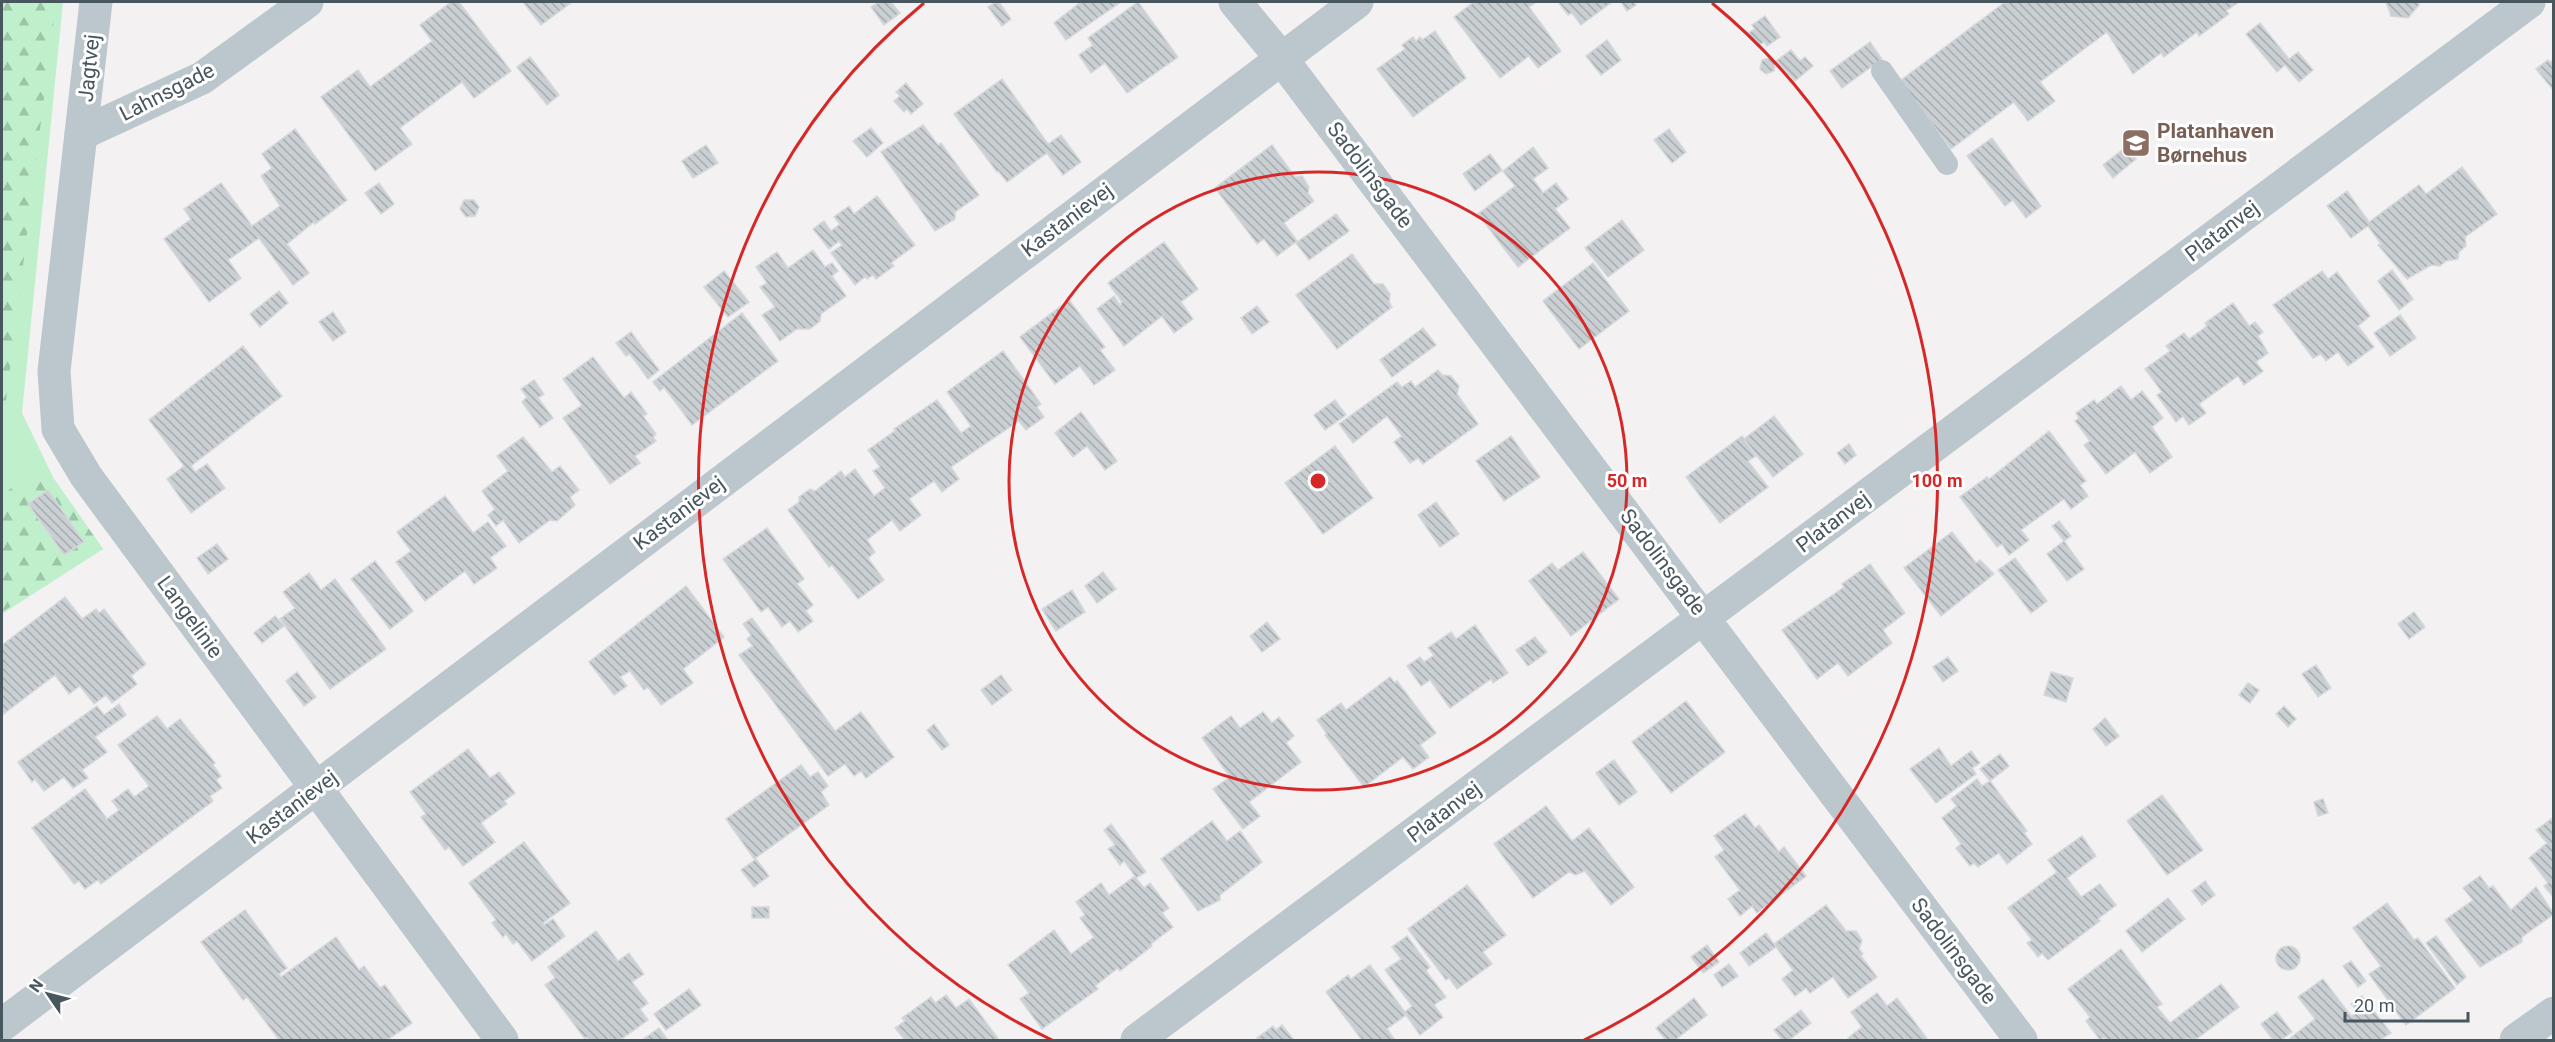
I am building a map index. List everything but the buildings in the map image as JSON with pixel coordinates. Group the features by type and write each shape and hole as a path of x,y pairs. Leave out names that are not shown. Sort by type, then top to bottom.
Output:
{"street":[{"name":"Jagtvej","path":"81,134 96,2"},
{"name":"Lahnsgade","path":"81,134 202,78 307,2"},
{"name":"Sadolinsgade","path":"1235,2 1281,58 1705,618 2021,1041"},
{"name":"Kastanievej","path":"2,1025 1357,2"},
{"name":"Platanvej","path":"1137,1041 2529,2"},
{"name":"Langelinie","path":"81,134 54,371 58,429 86,476 502,1041"},
{"path":"2516,1041 2553,1013"}],"lane":[{"path":"1882,71 1947,164"}],"green space":[{"path":"2,2 63,2 22,413 54,479 103,549 2,614"},
{"path":"2,2 56,2 5,409 2,414"},
{"path":"54,479 103,549 2,612 2,497 13,486"}],"place":[{"name":"Platanhaven Børnehus","path":"2136,143"}]}
